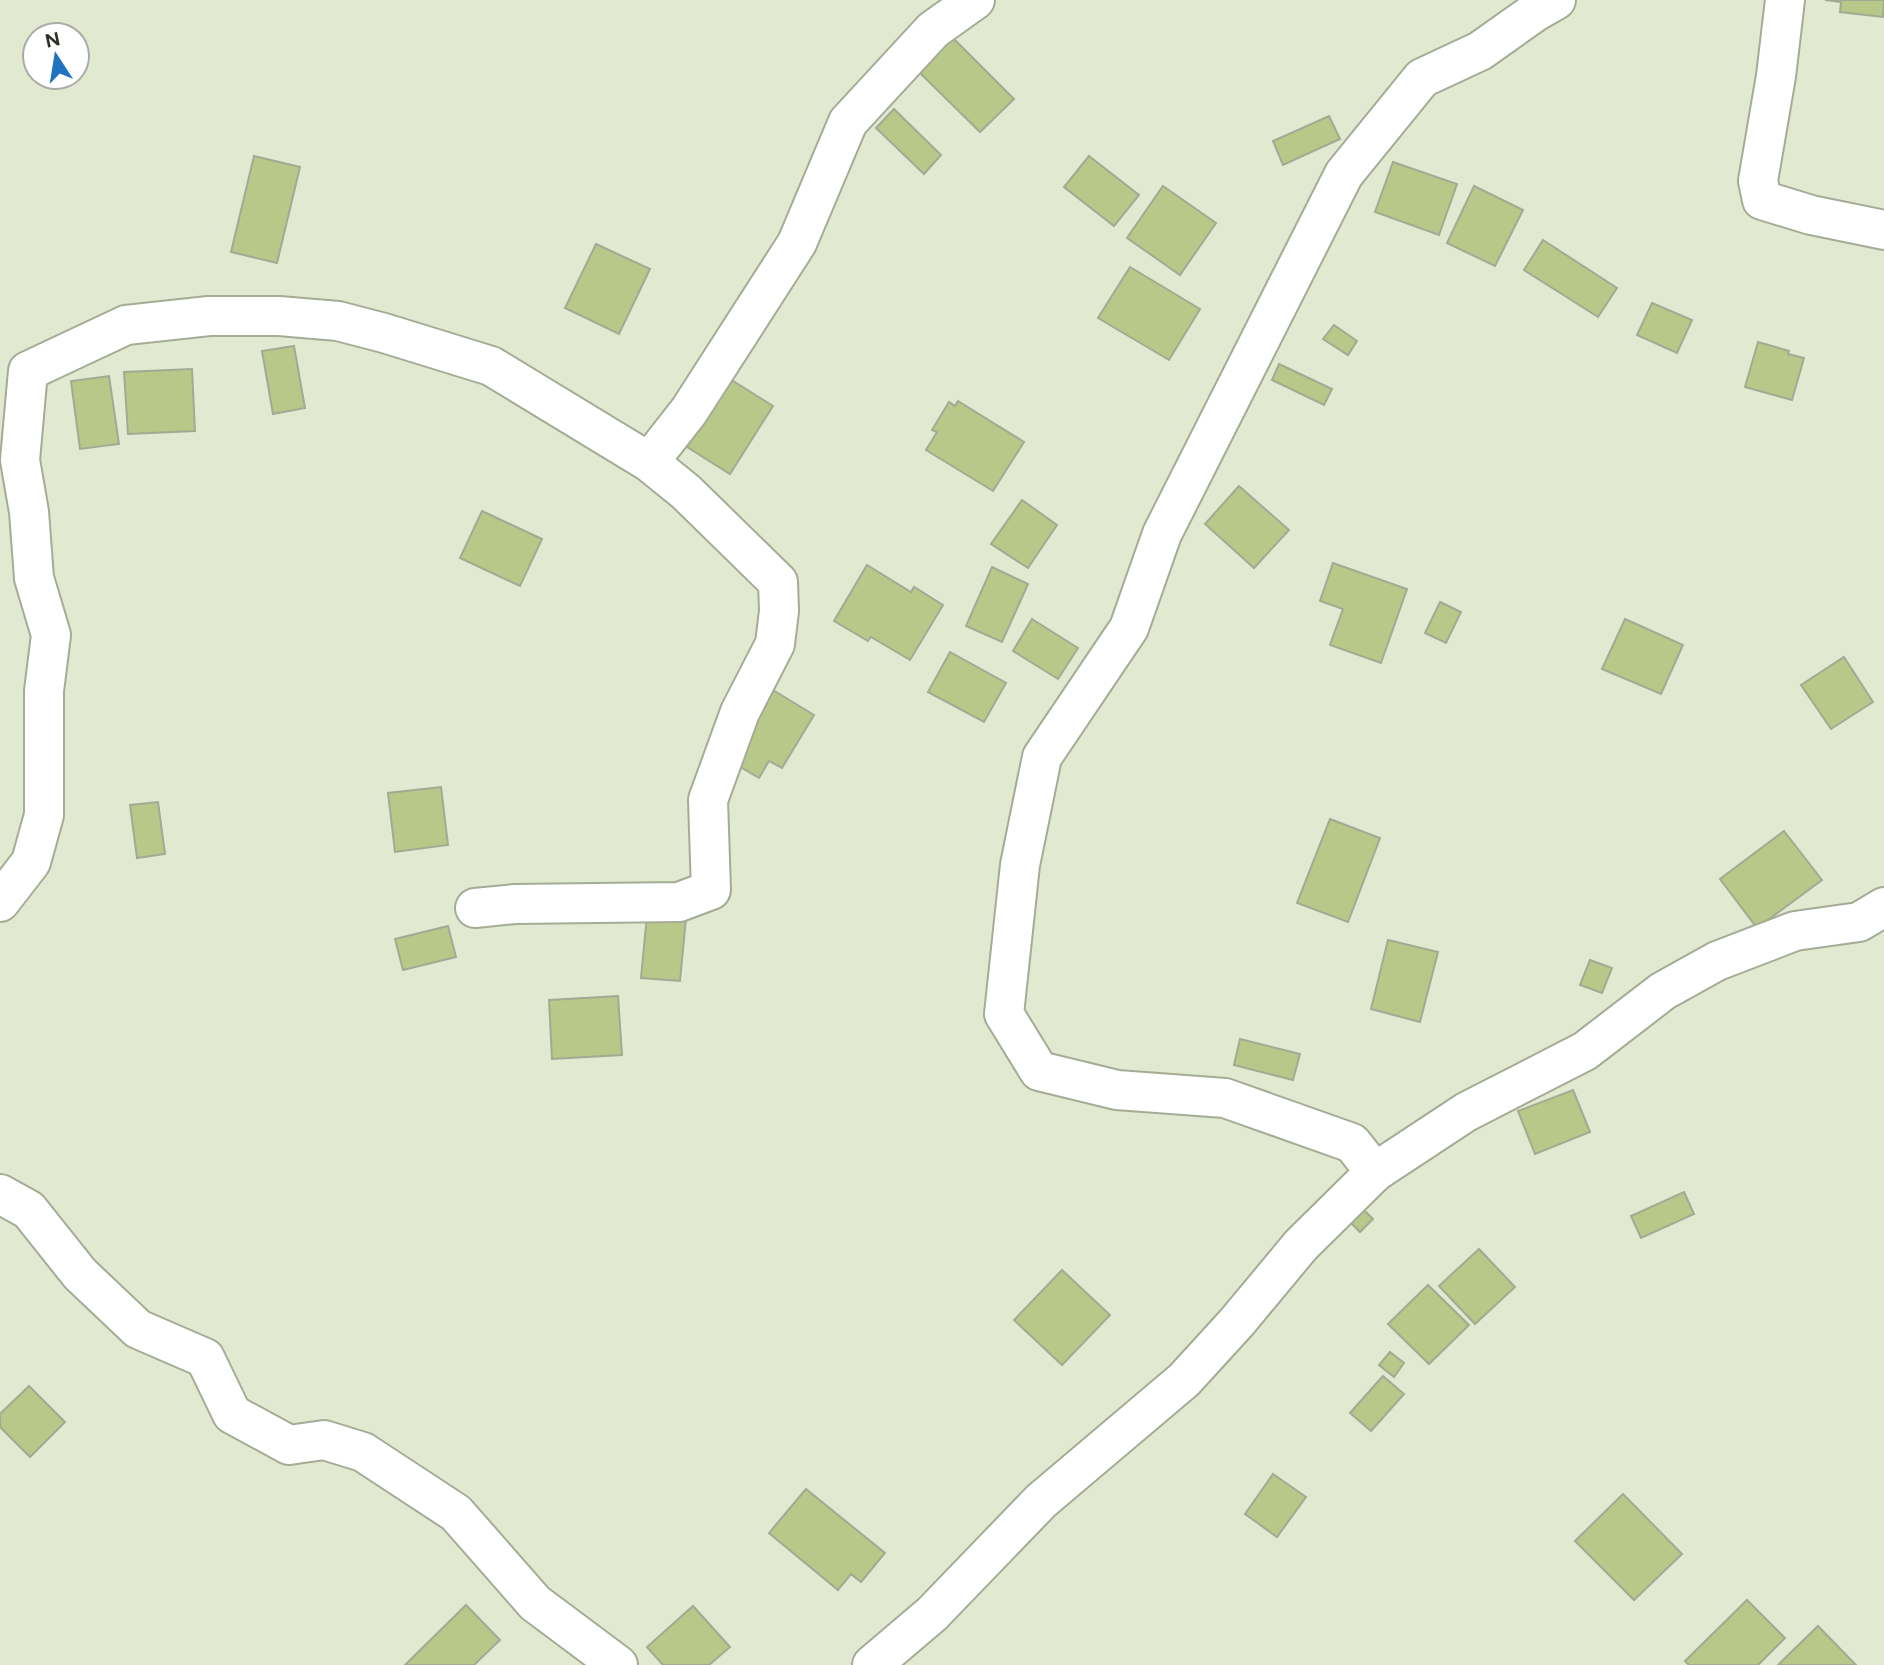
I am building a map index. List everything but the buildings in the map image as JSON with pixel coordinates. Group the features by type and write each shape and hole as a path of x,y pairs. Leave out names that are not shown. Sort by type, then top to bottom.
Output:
{"street":[{"path":"649,462 689,411 797,243 848,122 933,30 975,0"},
{"path":"1375,1172 1352,1143 1224,1098 1117,1090 1039,1071 1004,1014 1020,866 1042,757 1129,628 1162,534 1344,174 1422,78 1480,51 1556,0"},
{"path":"1785,0 1776,76 1758,181 1762,200 1811,215 1884,230"},
{"path":"0,902 31,862 44,815 44,691 51,635 34,578 29,512 20,460 28,371 126,325 209,316 279,316 338,321 491,366 649,462 685,492 778,582 779,611 775,644 740,712 708,800 711,891 680,902 515,904 475,908"},
{"path":"872,1665 932,1614 1041,1501 1184,1380 1301,1245 1375,1172 1466,1112 1585,1051 1663,991 1717,961 1795,930 1858,922 1884,907"},
{"path":"0,1194 29,1210 80,1274 138,1329 205,1358 232,1414 289,1445 324,1440 363,1452 445,1505 456,1513 535,1603 618,1665"}]}
